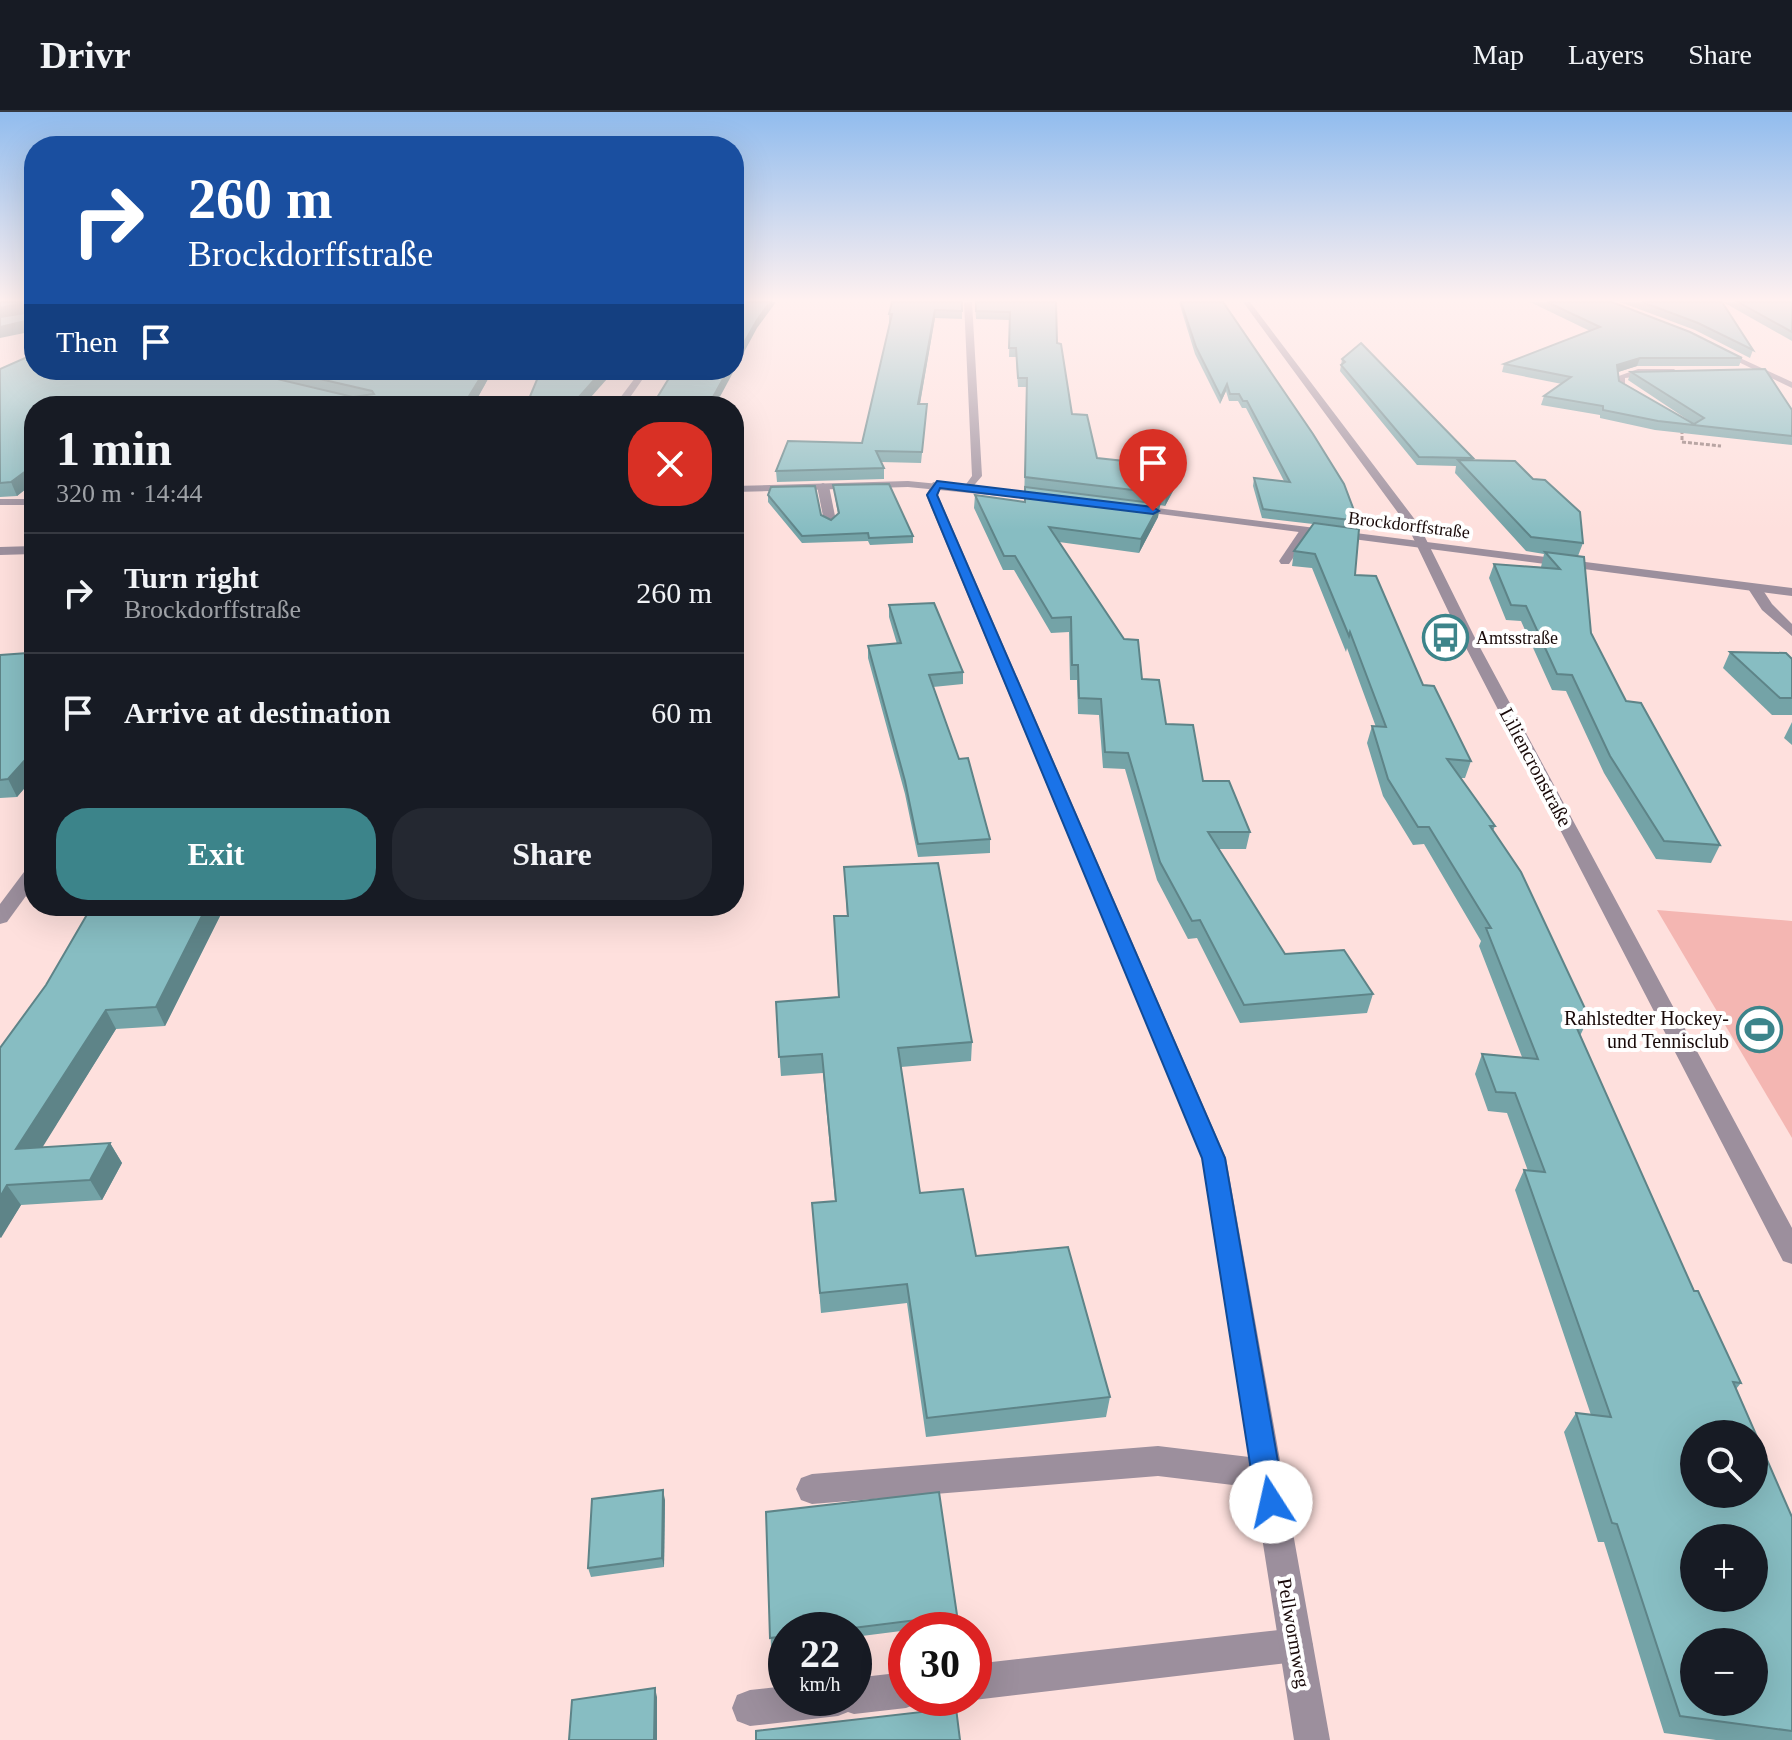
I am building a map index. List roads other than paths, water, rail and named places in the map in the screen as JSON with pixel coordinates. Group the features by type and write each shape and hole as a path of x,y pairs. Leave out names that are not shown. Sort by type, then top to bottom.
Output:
{"street":[{"path":"970,487 977,476 972,378"},
{"name":"Liliencronstraße","path":"1303,378 1413,525 1420,544 1792,1253"},
{"path":"1620,378 1621,385 1693,428"},
{"path":"744,489 937,484 1062,499"},
{"name":"Pellwormweg","path":"937,484 932,495 1214,1158 1312,1740"},
{"path":"823,486 830,521"},
{"path":"0,502 24,502"},
{"name":"Brockdorffstraße","path":"1123,507 1792,592"},
{"path":"1285,561 1306,530"},
{"path":"0,551 24,550"},
{"path":"1754,587 1767,607 1792,632"},
{"path":"0,918 24,886"},
{"path":"812,1489 1158,1461 1266,1474"},
{"path":"992,1680 1296,1645"},
{"path":"750,1708 768,1706"}],"place":[{"name":"Amtsstraße","path":"1445,638"},
{"name":"Rahlstedter Hockey- und Tennisclub","path":"1760,1030"}]}
